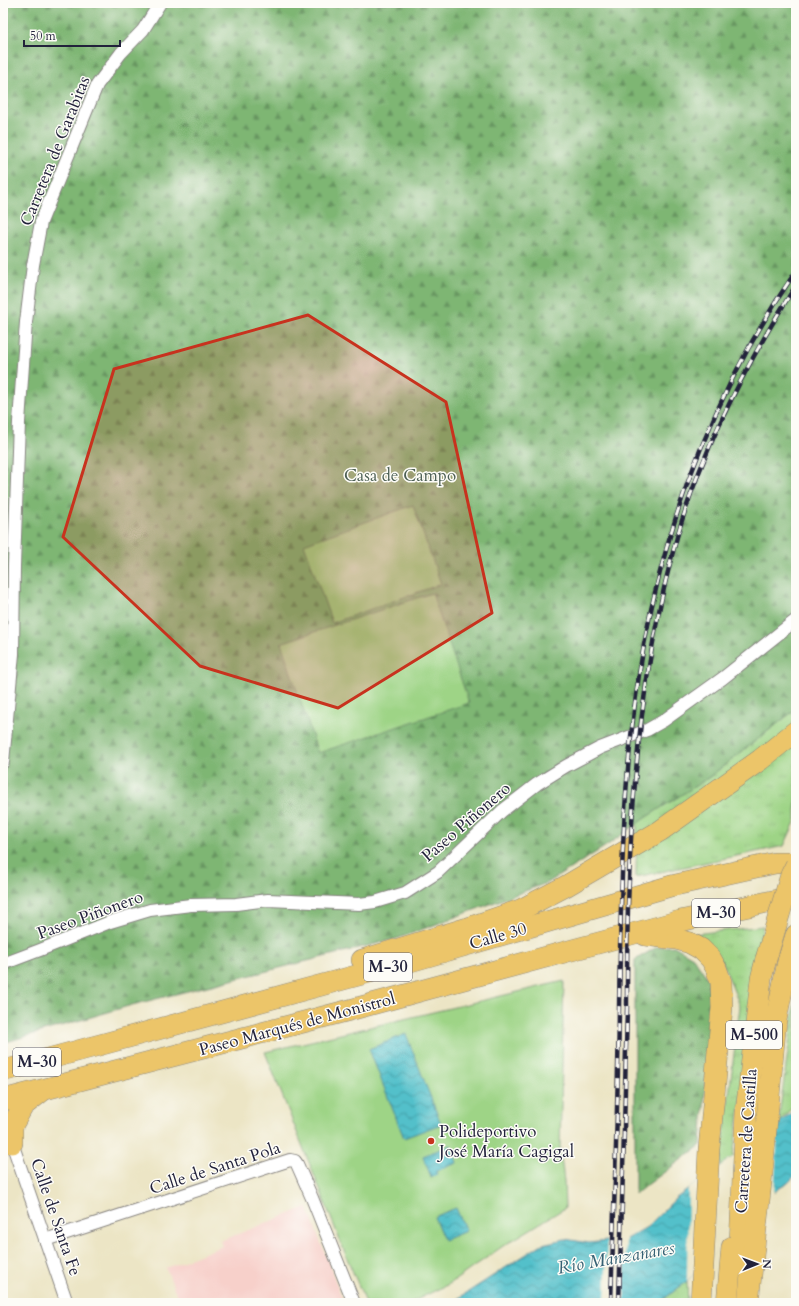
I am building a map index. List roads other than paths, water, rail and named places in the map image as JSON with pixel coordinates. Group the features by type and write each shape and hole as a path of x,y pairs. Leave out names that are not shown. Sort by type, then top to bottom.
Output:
{"highway":[{"path":"202,1017 334,968 474,926 520,910 566,886 660,831 760,760 796,731"},
{"name":"Calle 30","path":"202,1017 411,961 671,886 775,863 796,863"},
{"name":"Carretera de Castilla","path":"731,1297 742,1194 746,1113 761,979 791,875 796,863"},
{"name":"M-30","path":"637,933 680,921 796,897"},
{"path":"637,933 676,939 702,949 711,959 719,975 722,992 722,1008 709,1149 701,1303"},
{"name":"Paseo Marqués de Monistrol","path":"3,1100 637,933"},
{"name":"Carretera de Castilla","path":"757,1301 762,1173 776,1020 788,961 796,935"},
{"name":"Paseo Marqués de Monistrol","path":"3,1071 202,1017"},
{"path":"8,1138 12,1126 23,1106 44,1089"},
{"name":"M-500","path":"757,1301 762,1263 762,1173"}],"street":[{"name":"Carretera de Garabitas","path":"3,762 14,654 14,566 19,422 26,322 40,222 97,85 121,53 143,30 160,3"},
{"name":"Paseo Piñonero","path":"3,964 110,922 150,910 191,905 236,904 268,900 359,904 382,900 405,893 438,872 502,811 537,784 566,766 600,748 647,730 663,721 723,678 796,620"},
{"name":"Calle de Santa Fe","path":"8,1138 67,1303"},
{"name":"Calle de Santa Pola","path":"45,1240 290,1160 295,1161 303,1177 354,1302"}],"water":[{"path":"406,1034 441,1124 404,1138 369,1049"},
{"name":"Río Manzanares","path":"796,1109 796,1175 788,1183 778,1189 687,1281 659,1303 451,1303 542,1244 565,1239 589,1243 626,1239 647,1227 675,1199 778,1124"},
{"path":"451,1145 457,1163 436,1171 437,1175 431,1177 423,1156"},
{"path":"456,1208 466,1231 444,1240 434,1217"}],"railway":[{"path":"611,1303 624,826 631,735 644,645 654,595 667,546 682,498 700,450 720,403 743,358 768,314 796,271"},
{"path":"619,1303 630,860 636,767 641,721 656,628 665,583 677,537 713,439 743,376 796,285"}],"place":[{"name":"Polideportivo José María Cagigal","path":"431,1141"}],"park label":[{"name":"Casa de Campo","path":"400,475"}]}
